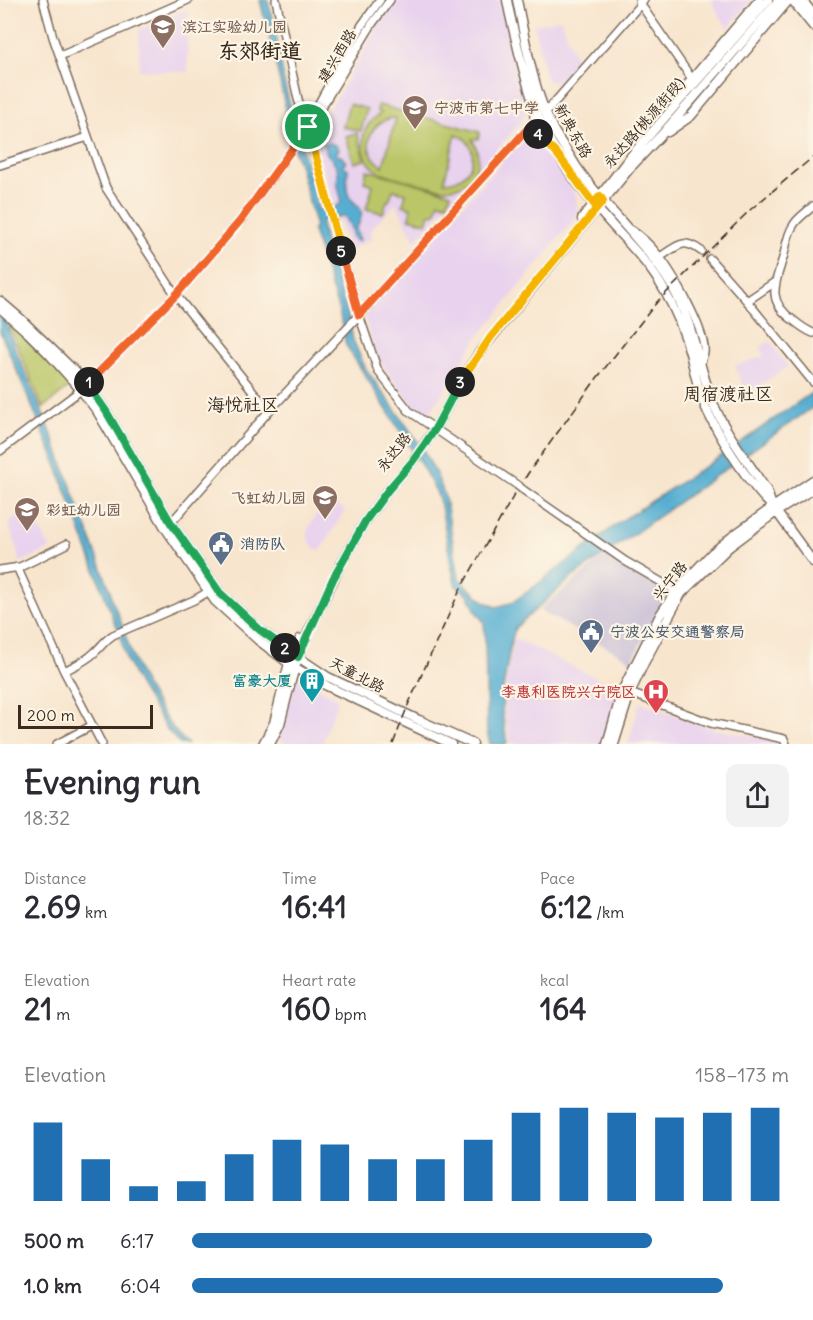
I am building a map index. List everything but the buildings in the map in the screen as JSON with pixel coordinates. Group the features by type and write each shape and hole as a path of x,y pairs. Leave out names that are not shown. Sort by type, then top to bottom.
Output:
{"main road":[{"name":"新典东路","path":"507,0 527,86 539,118 556,152 595,206 648,265 664,290 680,323 703,402 731,444"},
{"name":"新典东路","path":"517,0 533,75 554,131 601,199 640,241 670,283 686,315 711,398 731,444"},
{"path":"640,146 669,105 759,0"},
{"path":"718,64 768,0"},
{"path":"718,64 779,0"},
{"path":"657,139 691,116 790,0 813,26"},
{"path":"802,0 813,14"},
{"name":"永达路(桃源街段)","path":"595,206 657,139 718,64"},
{"name":"永达路(桃源街段)","path":"601,199 640,146 718,64"},
{"name":"永达路","path":"263,744 274,723 295,656 333,579 362,528 423,443 479,353 595,206"},
{"name":"天童北路","path":"0,301 48,345 84,387 216,602 258,640 292,665 327,686 451,744"},
{"name":"天童北路","path":"2,310 84,387"},
{"path":"731,444 767,491 774,509 813,562"},
{"name":"兴宁路","path":"607,744 622,691 660,615 712,553 813,480"},
{"name":"兴宁路","path":"774,509 813,489"},
{"name":"天童北路","path":"168,526 220,593 260,630 295,656 340,683 473,744"},
{"name":"兴宁路","path":"614,744 630,693 678,592"},
{"name":"永达路","path":"270,744 280,724 292,665"}],"street":[{"path":"43,0 53,37 106,188 176,295 269,411"},
{"path":"60,56 188,0"},
{"path":"276,0 298,99 357,317 378,371 410,411 596,541 678,592"},
{"name":"建兴西路","path":"306,129 362,25 380,0"},
{"name":"建兴西路","path":"0,451 84,387 176,295 240,221 321,108 372,24 390,0"},
{"path":"546,112 640,1 692,79"},
{"path":"534,104 533,123 540,138 556,152"},
{"path":"168,526 269,411 533,123"},
{"path":"0,165 88,137"},
{"path":"813,206 798,219 791,229 773,292 780,309 813,333"},
{"path":"628,228 642,237 672,275 698,326 704,352 701,362"},
{"path":"660,257 682,243 690,243 701,251"},
{"path":"710,259 813,382"},
{"path":"747,301 775,282"},
{"path":"0,570 17,567 67,544"},
{"path":"17,567 64,671 102,744"},
{"path":"64,671 93,654 113,635 195,600 208,592"},
{"path":"630,693 711,723 784,739 786,744"},
{"path":"57,744 91,726"}],"shaded area":[{"name":"宁波市第七中学","path":"399,0 500,0 526,109 520,123 415,241 396,203 370,230 373,238 349,250 314,139 321,121 378,25"},
{"path":"711,0 752,0 728,29"},
{"name":"滨江实验幼儿园","path":"187,9 188,72 139,70 139,30"},
{"path":"561,19 577,62 559,81 552,82 546,79 534,25"},
{"path":"533,137 576,196 577,209 574,220 475,341 431,412 414,407 375,353 364,315 523,139"},
{"path":"770,341 788,367 746,394 735,366 764,356 761,347"},
{"name":"飞虹幼儿园","path":"325,498 345,510 320,551 309,541 307,531"},
{"name":"彩虹幼儿园","path":"31,511 50,549 21,562 8,522"},
{"path":"609,553 670,593 654,617 632,661 539,610"},
{"path":"514,638 619,689 603,744 511,744 504,714 505,690"},
{"path":"303,677 338,699 322,744 287,744 277,738 293,682"},
{"name":"李惠利医院兴宁院区","path":"640,702 714,729 781,741 782,744 628,744"}],"green space":[{"path":"349,104 367,109 361,131 343,127"},
{"path":"378,105 480,132 478,139 472,139 478,157 474,173 462,185 443,189 397,178 375,169 365,156 363,139 369,124 381,113 377,111","holes":["396,118 383,166 371,153 370,138 377,125","456,134 465,139 470,146 472,162 463,176 444,182"]},
{"path":"357,133 365,160 354,163 346,136"},
{"path":"367,170 451,193 447,204 439,202 435,214 430,213 427,223 409,218 411,208 403,205 406,193 393,190 383,213 366,209 373,185 364,182"},
{"path":"5,316 71,386 43,408"}],"water":[{"path":"260,0 268,0 284,82 318,209 336,206 341,202 338,170 324,147 324,144 329,143 338,147 336,154 346,162 343,164 348,170 348,193 361,211 356,230 360,240 357,241 352,237 352,230 345,216 323,220 321,223 326,249 348,315 353,340 366,369 423,449 436,473 445,498 459,577 485,602 496,607 511,603 621,521 813,392 813,407 570,579 515,628 503,688 502,712 507,744 490,744 487,731 484,622 468,594 456,586 441,505 436,491 346,345 340,314 313,231 315,224 295,154"},
{"path":"0,306 15,349 48,425 139,672 165,718 188,744 180,744 166,728 127,661 121,634 114,621 52,453 0,331"}],"railway":[{"path":"393,744 408,705 460,590 529,472 597,378 657,302 750,210 813,157"}],"place":[{"name":"滨江实验幼儿园","path":"163,50"},
{"name":"宁波市第七中学","path":"415,131"},
{"name":"飞虹幼儿园","path":"325,521"},
{"name":"彩虹幼儿园","path":"27,533"},
{"name":"消防队","path":"221,567"},
{"name":"宁波公安交通警察局","path":"591,655"},
{"name":"富豪大厦","path":"312,704"},
{"name":"李惠利医院兴宁院区","path":"656,715"}],"district":[{"name":"东郊街道","path":"260,51"},
{"name":"周宿渡社区","path":"728,394"},
{"name":"海悦社区","path":"243,405"}],"route":[{"path":"533,123 540,138 556,152 594,204 600,196 603,201 491,337 474,360 425,444 366,520 333,579 298,657 260,630 220,593 171,523 106,411 87,384 176,295 240,221 308,127 314,156 359,315 533,123"}]}
